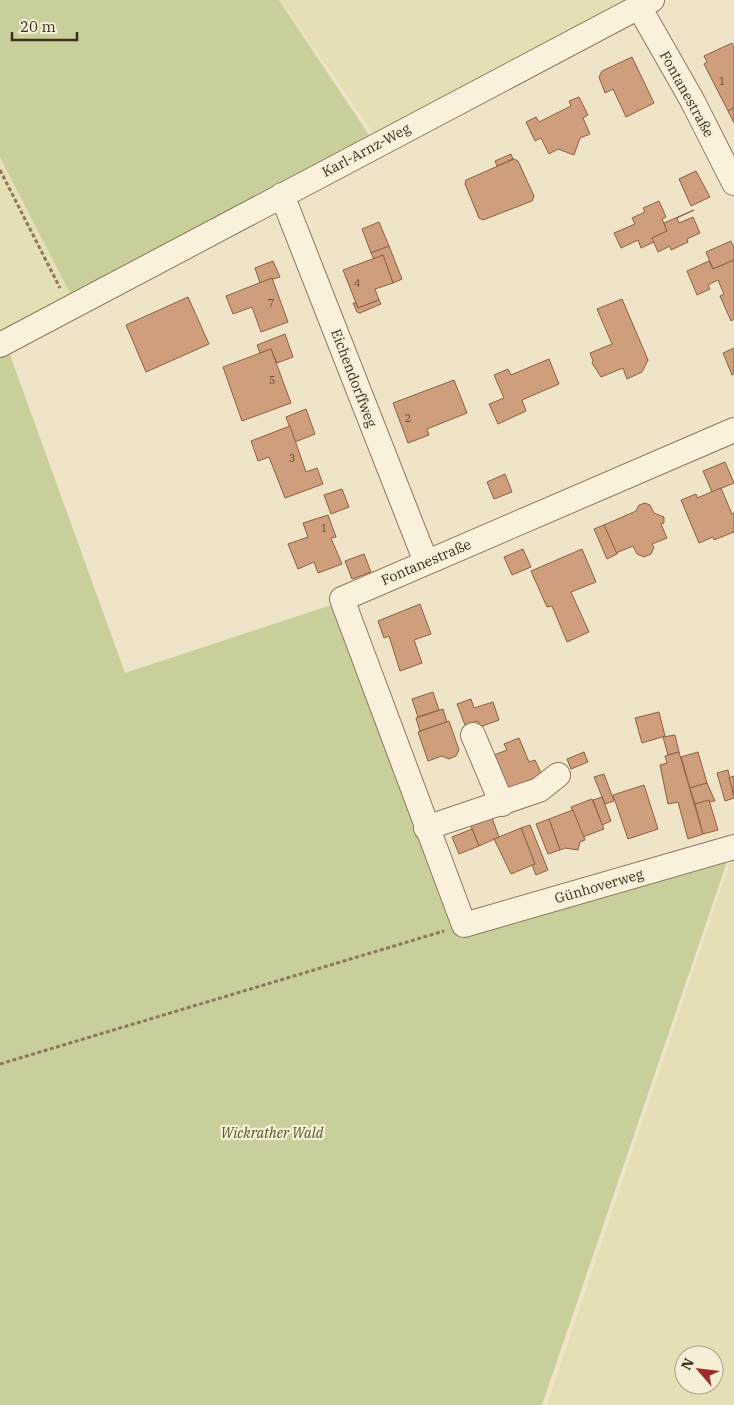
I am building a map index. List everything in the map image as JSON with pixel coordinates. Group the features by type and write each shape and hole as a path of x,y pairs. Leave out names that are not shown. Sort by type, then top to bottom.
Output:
{"street":[{"name":"Fontanestraße","path":"645,3 734,183"},
{"name":"Karl-Arnz-Weg","path":"0,345 645,3"},
{"name":"Eichendorffweg","path":"282,195 426,562"},
{"name":"Fontanestraße","path":"464,925 426,828 342,599 734,430"},
{"path":"473,735 502,804"},
{"path":"426,828 539,790 558,775"},
{"name":"Günhoverweg","path":"464,925 734,847"}],"path":[{"path":"0,170 76,305"},
{"path":"0,1064 464,925"}],"shaded area":[{"path":"280,0 631,0 377,138"},
{"path":"0,157 75,303 0,343"},
{"path":"734,855 734,1405 547,1405 732,856"}],"green space":[{"path":"0,0 279,0 373,141 75,303 0,157"},
{"name":"Wickrather Wald","path":"5,341 125,673 331,605 458,936 729,856 542,1405 0,1405 0,343"}],"building":[{"path":"732,43 734,47 734,108 728,111 704,64 707,62 704,56"},
{"path":"632,57 654,103 626,117 613,89 605,93 599,77 602,71"},
{"path":"579,97 588,115 583,118 590,134 580,138 574,155 558,149 549,154 541,138 535,141 526,122 536,117 539,122 571,106 569,101"},
{"path":"734,108 734,123 728,111"},
{"path":"511,154 513,159 497,166 495,161"},
{"path":"514,159 518,161 534,196 532,201 483,220 479,218 465,184 466,180"},
{"path":"696,171 710,197 691,206 679,179"},
{"path":"659,201 666,217 662,219 667,231 652,238 654,242 641,248 638,240 621,248 614,233 635,224 632,218 645,212 643,208"},
{"path":"694,210 677,218 679,223 693,217 700,233 687,239 688,242 671,250 670,246 658,252 652,238 667,231 664,223"},
{"path":"379,222 389,246 371,253 362,229"},
{"path":"731,241 734,248 734,260 713,269 706,252"},
{"path":"389,246 402,279 393,283 383,255 374,259 371,253"},
{"path":"383,255 393,283 375,289 379,300 358,308 343,270"},
{"path":"734,260 734,319 731,321 720,296 724,294 718,280 708,285 710,289 697,295 687,271 709,261 713,269"},
{"path":"273,261 280,277 260,283 255,268"},
{"path":"272,278 288,322 261,332 252,307 233,314 226,296"},
{"path":"188,297 209,344 146,372 126,325"},
{"path":"622,299 648,360 642,372 627,379 623,368 601,377 592,363 590,353 612,344 597,309"},
{"path":"379,300 381,304 360,313 357,312 353,303 356,303 358,308"},
{"path":"285,334 293,357 277,363 271,349 260,353 257,345"},
{"path":"734,348 734,374 732,375 723,353"},
{"path":"271,349 291,403 242,421 223,367"},
{"path":"549,359 559,384 522,400 526,411 498,424 489,404 504,398 494,375 508,369 511,375"},
{"path":"454,380 467,413 427,429 429,435 408,443 393,403"},
{"path":"306,409 315,434 295,442 286,417"},
{"path":"290,426 306,472 317,468 323,484 285,498 269,457 258,461 251,441"},
{"path":"725,462 734,483 712,492 703,471"},
{"path":"505,474 512,492 494,499 487,482"},
{"path":"721,488 732,514 734,513 734,532 714,540 713,537 699,543 681,500 696,494 697,498"},
{"path":"342,489 349,507 331,514 324,495"},
{"path":"645,503 650,505 654,513 664,517 664,523 661,524 667,538 652,544 654,547 651,554 644,557 637,554 633,546 616,553 604,525 636,511 639,505"},
{"path":"328,515 336,537 331,538 342,564 318,573 314,562 298,569 288,544 308,537 303,523"},
{"path":"604,525 617,554 607,559 594,529"},
{"path":"523,549 531,567 512,575 504,557"},
{"path":"582,549 596,582 571,592 589,632 567,642 552,606 547,607 531,571"},
{"path":"364,554 371,572 352,579 345,561"},
{"path":"420,604 431,634 414,640 422,663 400,671 389,636 384,638 378,621"},
{"path":"433,692 439,710 418,717 412,699"},
{"path":"471,699 474,708 493,702 499,720 480,727 478,721 465,725 457,704"},
{"path":"443,709 447,722 420,731 416,718"},
{"path":"659,712 665,736 642,743 635,718"},
{"path":"449,721 459,750 456,756 449,759 442,756 428,761 418,732"},
{"path":"675,735 679,752 668,755 663,737"},
{"path":"519,738 529,762 535,760 542,775 507,790 489,757 507,750 504,744"},
{"path":"584,752 588,762 571,769 567,759"},
{"path":"679,752 703,834 688,839 678,802 668,804 660,765 667,763 665,756"},
{"path":"698,752 707,783 690,788 681,757"},
{"path":"728,770 734,798 725,801 717,773"},
{"path":"604,774 614,801 605,804 594,777"},
{"path":"734,776 734,795 729,778"},
{"path":"707,783 715,801 695,804 690,788"},
{"path":"644,785 658,829 628,839 613,795"},
{"path":"602,797 611,821 602,825 593,800"},
{"path":"592,799 604,829 583,837 571,807"},
{"path":"709,800 718,830 703,834 695,804"},
{"path":"573,810 585,840 580,842 578,850 565,848 560,850 549,819"},
{"path":"492,818 499,837 479,846 471,826"},
{"path":"549,819 560,850 548,854 536,824"},
{"path":"530,825 548,870 536,875 532,865 535,864 521,828"},
{"path":"521,828 535,864 511,874 494,839"},
{"path":"472,829 479,846 459,854 452,837"}]}
